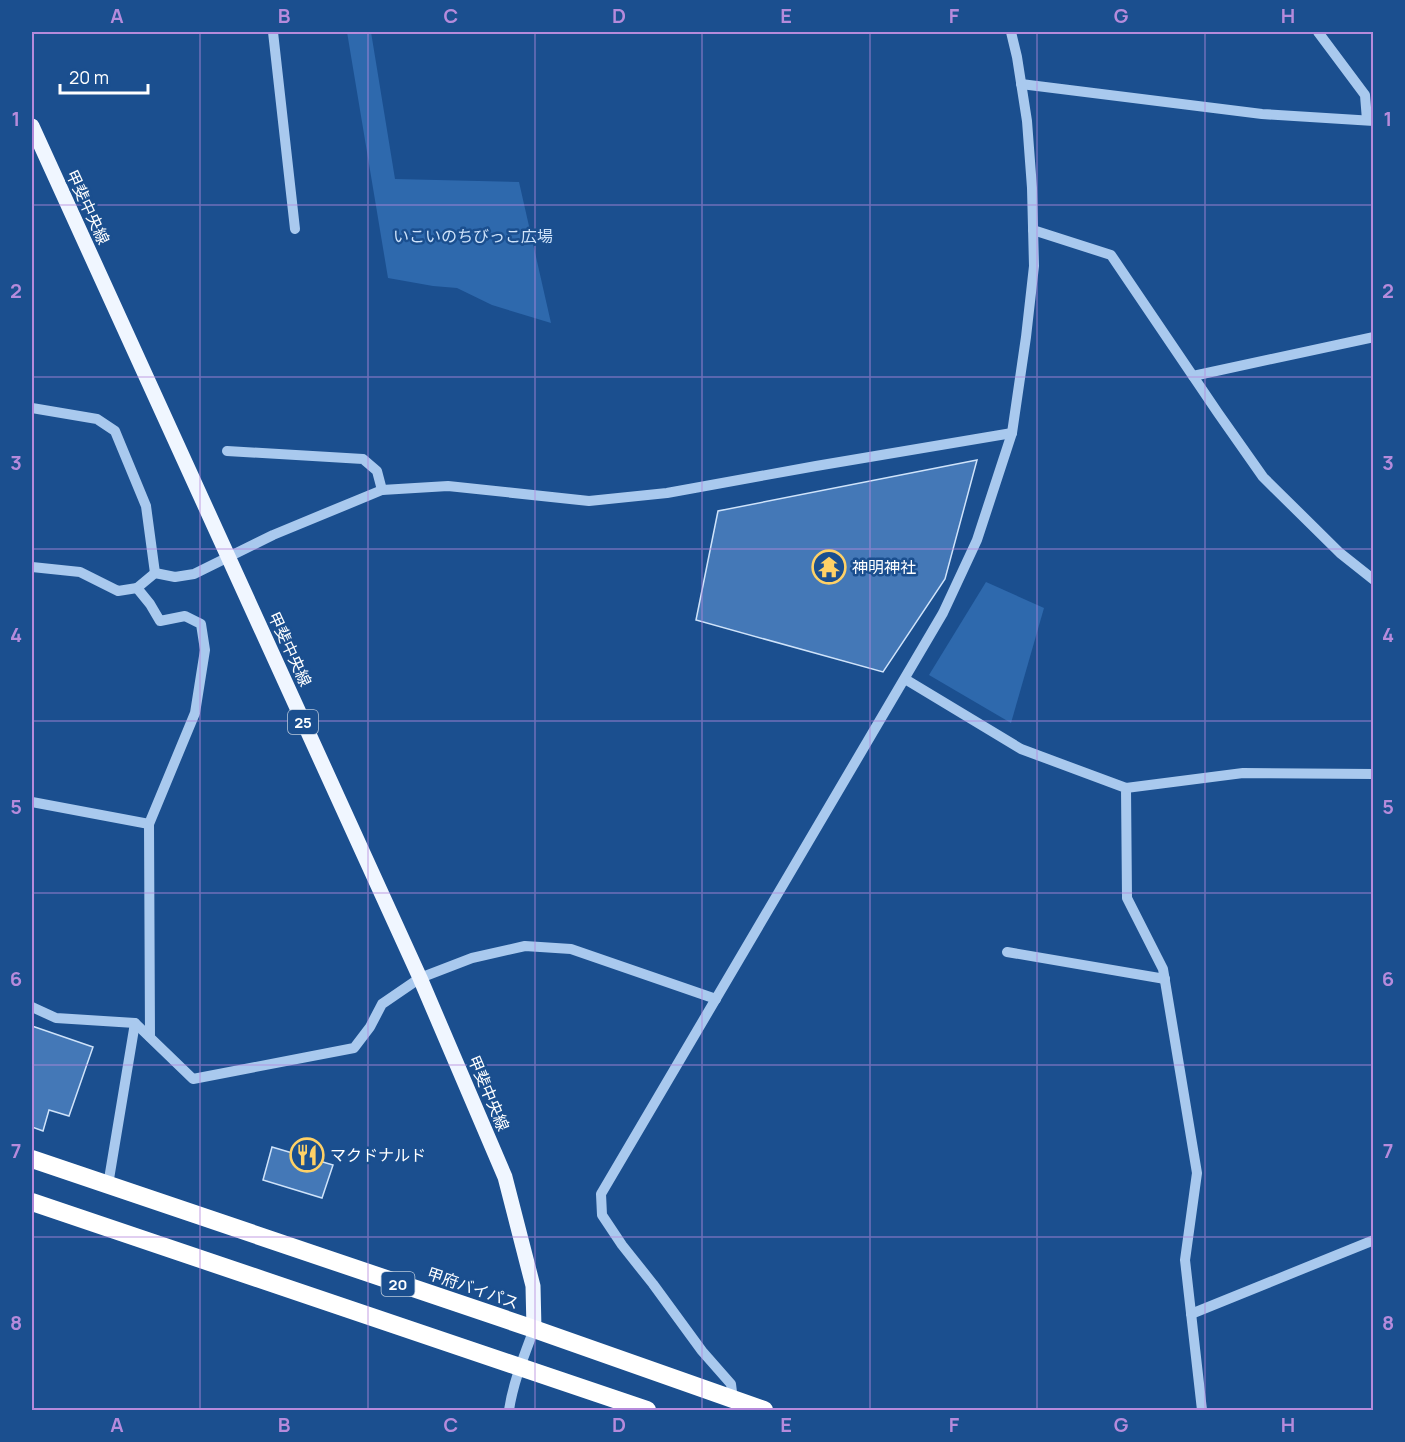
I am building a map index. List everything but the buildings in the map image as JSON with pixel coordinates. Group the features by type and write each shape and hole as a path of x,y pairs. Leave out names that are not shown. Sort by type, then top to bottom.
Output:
{"highway":[{"name":"甲府バイパス","path":"32,1159 534,1329 764,1410"},
{"name":"20","path":"32,1202 647,1410"}],"main road":[{"name":"甲斐中央線","path":"32,126 420,978 505,1177 533,1286 534,1329"}],"street":[{"path":"273,32 295,229"},
{"path":"733,1400 731,1384 702,1351 602,1215 601,1194 943,613 977,540 1012,433 1034,266 1032,177 1027,121 1011,32"},
{"path":"1021,84 1262,114 1370,121 1365,95 1318,32"},
{"path":"1033,230 1111,255 1263,477 1340,554 1374,580"},
{"path":"1193,376 1374,337"},
{"path":"32,408 97,419 115,431 146,506 155,573"},
{"path":"155,573 175,577 194,574 273,535 382,490 448,486 589,501 667,493 1012,433"},
{"path":"227,451 363,459 377,471 382,490"},
{"path":"32,567 80,572 118,591 137,588 155,573"},
{"path":"137,588 160,621 185,616 201,624 205,650 195,713 149,824 150,1037"},
{"path":"905,679 1021,749 1126,788 1243,773 1374,774"},
{"path":"1126,788 1127,898 1163,969 1197,1173 1185,1260 1202,1410"},
{"path":"32,802 149,824"},
{"path":"32,1007 56,1018 135,1023 193,1079 354,1048 370,1028 382,1004 420,978 472,958 525,946 571,948 716,999"},
{"path":"1007,952 1165,979"},
{"path":"108,1185 135,1023"},
{"path":"1191,1314 1374,1240"},
{"path":"509,1410 520,1367 534,1329"}],"green space":[{"name":"いこいのちびっこ広場","path":"347,32 371,32 395,179 519,182 551,323 492,305 457,288 388,278"},
{"path":"986,582 1044,608 1011,723 929,675"}],"place":[{"name":"神明神社","path":"829,567"},
{"name":"マクドナルド","path":"307,1155"}]}
